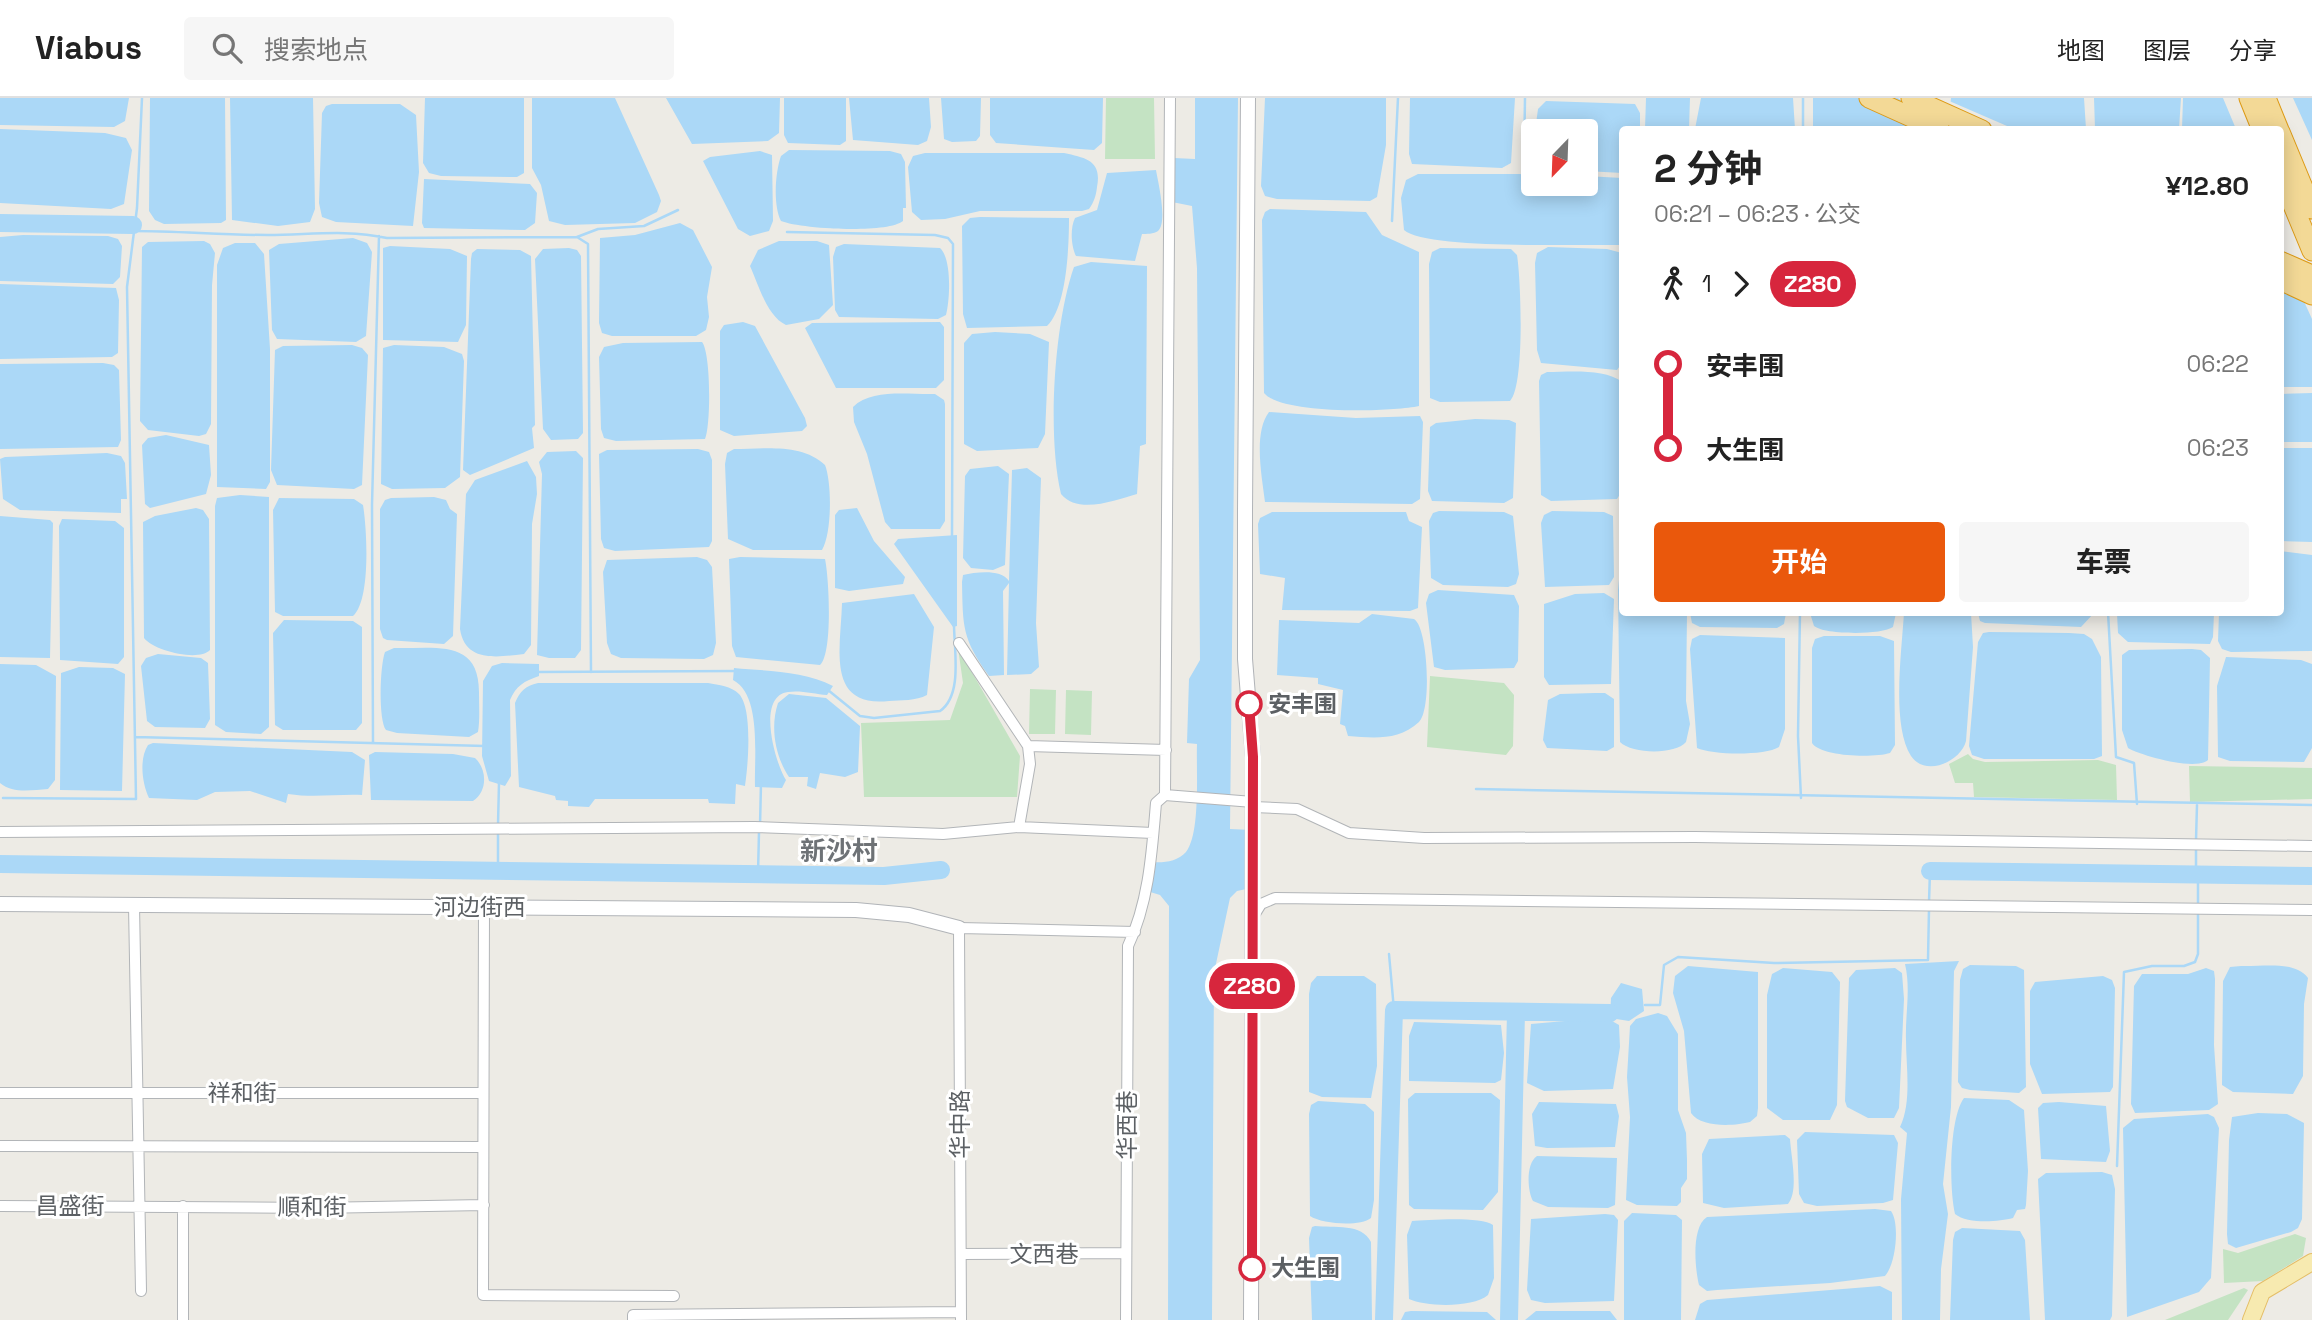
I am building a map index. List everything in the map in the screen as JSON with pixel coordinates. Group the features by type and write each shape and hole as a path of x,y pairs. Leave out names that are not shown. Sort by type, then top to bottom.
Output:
{"highway":[{"path":"1869,98 1931,126"},
{"path":"1911,98 1973,126"},
{"path":"2249,98 2260,126"},
{"path":"2266,98 2278,126"},
{"path":"2284,141 2312,209"},
{"path":"2284,184 2312,251"},
{"path":"2284,263 2312,275"},
{"path":"2284,282 2312,295"}],"main road":[{"path":"2250,1320 2262,1292 2312,1262"}],"street":[{"name":"华西巷","path":"1126,1320 1128,946 1140,922 1156,803 1165,795 1170,98"},
{"path":"1248,98 1245,646 1252,805 1251,1320"},
{"path":"959,643 1028,746 1030,764 1019,827"},
{"path":"1028,746 1166,750"},
{"path":"1165,795 1297,809 1349,833 1424,838 1695,837 2312,846"},
{"path":"0,832 760,827 943,834 1019,827 1153,833"},
{"path":"1252,918 1261,904 1275,898 2312,910"},
{"name":"河边街西","path":"0,904 856,910 909,915 959,928"},
{"path":"134,905 141,1291"},
{"path":"484,907 483,1295 674,1296"},
{"path":"959,928 1135,932"},
{"name":"华中路","path":"959,928 961,1316"},
{"name":"祥和街","path":"0,1093 483,1093"},
{"path":"0,1146 139,1144 483,1147"},
{"name":"順和街","path":"140,1206 484,1205"},
{"name":"昌盛街","path":"0,1206 140,1206"},
{"path":"183,1206 183,1320"},
{"name":"文西巷","path":"961,1254 1126,1253"},
{"path":"815,1301 815,1320"},
{"path":"633,1317 961,1316"}],"green space":[{"path":"1106,98 1154,98 1155,159 1105,159"},
{"path":"958,648 1020,756 1017,797 864,797 861,723 950,720 963,683"},
{"path":"1430,676 1504,683 1514,695 1513,746 1506,755 1427,747"},
{"path":"1030,689 1056,690 1055,734 1029,734"},
{"path":"1066,690 1092,691 1091,735 1065,734"},
{"path":"1968,754 1973,759 1985,762 2098,760 2116,765 2117,800 1974,797 1973,783 1955,783 1949,764"},
{"path":"2189,766 2312,768 2312,799 2190,802"},
{"path":"2295,1234 2306,1238 2303,1256 2263,1281 2224,1283 2223,1249 2238,1253"},
{"path":"2244,1288 2248,1290 2228,1320 2165,1320"}],"water":[{"path":"0,98 129,98 125,121 114,127 0,125"},
{"path":"150,98 225,98 226,220 221,223 164,224 155,220 149,211"},
{"path":"230,98 313,98 315,209 310,222 278,226 232,220"},
{"path":"425,98 524,98 524,173 517,177 441,176 429,173 423,163"},
{"path":"532,98 615,98 659,195 661,201 657,212 635,223 565,225 549,221 541,185 532,168"},
{"path":"666,98 780,98 779,133 768,141 692,144"},
{"path":"784,98 846,98 846,141 840,145 788,143 784,135"},
{"path":"849,98 929,98 931,127 927,141 918,145 853,140"},
{"path":"941,98 981,98 980,136 976,141 952,142 944,139"},
{"path":"990,98 1103,98 1102,143 1094,150 996,143 990,135"},
{"path":"1195,98 1238,98 1230,829 1252,830 1251,888 1237,891 1230,898 1214,973 1212,1320 1168,1320 1169,906 1160,895 1147,891 1151,862 1170,861 1186,852 1191,843 1196,816 1197,744 1187,743 1189,679 1200,660 1197,268 1192,206 1172,202 1174,158 1195,159"},
{"path":"1265,98 1386,98 1386,145 1377,197 1370,201 1277,199 1265,196 1261,186"},
{"path":"1410,98 1515,98 1511,163 1502,168 1412,164 1409,154"},
{"path":"1646,98 1690,98 1689,126 1645,126"},
{"path":"1701,98 1793,98 1795,126 1696,126"},
{"path":"1813,98 1898,98 1933,126 1813,126"},
{"path":"1951,98 2084,98 2086,126 1948,126"},
{"path":"2094,98 2181,98 2179,126 2095,126"},
{"path":"2183,98 2223,98 2235,126 2182,126"},
{"path":"2293,98 2312,98 2312,140"},
{"path":"1546,101 1635,104 1640,113 1640,126 1619,126 1619,173 1598,172 1598,119 1537,119 1538,109"},
{"path":"400,104 416,115 419,172 413,226 336,222 322,217 319,203 322,113 326,106"},
{"path":"0,129 105,133 126,138 132,150 124,204 111,209 0,203"},
{"path":"789,150 890,151 901,154 905,162 906,208 903,208 903,221 880,228 843,229 781,221 776,198 776,180 781,156"},
{"path":"760,151 772,155 773,221 769,231 750,236 738,229 703,161 710,157"},
{"path":"925,153 1072,155 1086,159 1095,166 1098,178 1095,196 1089,209 1082,211 980,211 945,219 921,220 912,212 908,167 913,156"},
{"path":"1156,170 1162,202 1161,226 1156,232 1142,234 1135,261 1076,256 1072,237 1073,222 1075,218 1097,210 1107,173"},
{"path":"1418,174 1521,174 1521,196 1598,196 1598,177 1619,178 1619,245 1472,243 1418,236 1404,230 1401,198 1406,180"},
{"path":"424,179 530,184 537,193 535,223 525,230 424,228"},
{"path":"1270,209 1366,212 1382,235 1419,252 1419,406 1386,410 1314,408 1275,400 1264,393 1262,220 1265,212"},
{"path":"970,218 1069,218 1063,291 1054,317 1047,326 967,328 963,314 962,226"},
{"path":"680,223 693,230 712,267 707,297 709,317 706,330 696,336 612,336 602,333 599,323 600,238 635,235"},
{"path":"108,236 118,239 122,246 120,277 113,284 0,281 0,237"},
{"path":"353,238 367,243 372,252 366,336 356,342 277,339 272,330 269,250 279,244"},
{"path":"204,241 210,244 215,253 212,285 211,424 206,434 199,436 148,430 140,421 142,247 148,242"},
{"path":"779,241 817,241 829,245 833,305 819,319 786,325 773,315 764,299 750,266 758,250"},
{"path":"235,243 255,243 264,254 270,349 270,482 266,489 217,487 217,265 223,248"},
{"path":"844,244 940,248 947,261 948,270 946,315 938,319 839,317 835,310 833,257 836,247"},
{"path":"390,246 450,249 467,256 466,325 458,342 383,340 383,248"},
{"path":"1548,247 1607,249 1619,252 1617,370 1541,363 1537,350 1537,253"},
{"path":"1440,248 1511,249 1517,255 1520,355 1515,391 1510,401 1440,402 1430,398 1429,264 1432,252"},
{"path":"477,249 520,250 531,256 535,425 532,428 534,448 470,475 463,470 471,259 472,253"},
{"path":"543,249 577,250 581,256 583,433 578,439 551,440 543,429 535,259"},
{"path":"1091,262 1147,266 1146,444 1140,446 1137,494 1087,505 1077,504 1061,494 1054,442 1054,411 1057,348 1067,291 1074,267"},
{"path":"2284,274 2292,275 2312,319 2312,387 2284,387"},
{"path":"0,284 116,288 119,300 118,353 112,357 0,359"},
{"path":"743,322 755,326 805,418 807,426 802,431 734,436 720,430 720,331 724,325"},
{"path":"940,322 944,327 944,380 936,388 836,388 805,328 812,323"},
{"path":"972,334 1030,334 1049,342 1045,434 1038,448 977,451 964,444 964,343"},
{"path":"702,342 707,360 709,389 705,439 616,441 604,438 601,429 599,357 604,347 623,343"},
{"path":"352,345 362,348 368,355 362,485 354,489 277,485 271,470 275,350 283,346"},
{"path":"394,345 444,347 462,354 464,361 460,477 445,488 392,489 381,484 383,348"},
{"path":"0,364 114,365 119,370 121,440 118,447 0,449"},
{"path":"1575,371 1606,375 1619,380 1617,499 1551,501 1541,495 1541,375 1547,372"},
{"path":"2312,393 2312,442 2284,442 2284,394"},
{"path":"935,394 944,400 945,404 945,521 940,529 891,529 885,522 867,454 854,422 853,407 870,397 881,395"},
{"path":"1269,412 1356,418 1420,416 1423,422 1420,499 1412,504 1265,502 1260,443 1261,431"},
{"path":"1475,419 1509,420 1516,423 1513,498 1504,503 1432,501 1428,491 1430,427 1436,423"},
{"path":"166,435 209,445 211,475 206,494 150,508 145,504 142,445 148,438"},
{"path":"2284,448 2312,448 2312,542 2284,541"},
{"path":"698,449 709,452 712,460 712,541 709,547 615,551 604,548 601,539 599,454 607,450"},
{"path":"734,449 794,450 816,458 825,465 830,508 828,532 822,550 753,550 728,539 725,464 727,453"},
{"path":"576,451 583,458 581,650 575,658 549,658 537,655 542,474 539,462 547,452"},
{"path":"107,453 121,456 125,463 127,499 121,499 121,513 20,510 3,499 0,459"},
{"path":"527,461 536,477 537,494 532,524 531,645 524,654 484,655 468,648 460,629 466,494 475,480"},
{"path":"998,466 1009,474 1005,565 993,570 971,568 963,558 965,476 970,469"},
{"path":"1027,468 1041,478 1036,623 1039,667 1031,674 1007,675 1009,583 1003,591 1004,675 989,676 974,652 966,632 963,575 995,573 1009,581 1012,470"},
{"path":"240,495 269,497 269,727 261,734 226,732 215,725 215,506 217,498"},
{"path":"434,497 446,500 450,509 457,514 453,636 444,644 387,640 383,638 380,629 380,509 385,500 391,498"},
{"path":"279,498 354,499 363,505 366,530 365,580 359,608 353,616 283,616 275,612 273,510"},
{"path":"196,508 203,510 209,519 210,650 187,655 166,651 144,638 143,522 155,516"},
{"path":"857,508 874,541 905,577 903,584 849,591 835,588 835,515 839,510"},
{"path":"1552,511 1604,512 1613,516 1614,577 1609,585 1545,587 1541,523 1544,515"},
{"path":"1272,512 1406,512 1409,521 1422,527 1418,608 1410,611 1282,610 1285,578 1260,574 1258,524 1260,518"},
{"path":"1504,512 1513,516 1519,574 1516,584 1508,587 1443,585 1431,578 1429,521 1433,513"},
{"path":"0,516 50,520 53,523 50,658 0,657"},
{"path":"62,519 115,521 124,528 124,657 118,664 60,660 59,526"},
{"path":"957,535 957,626 953,627 894,544 898,539"},
{"path":"2284,552 2312,555 2312,651 2231,652 2222,649 2218,641 2219,616 2284,616"},
{"path":"697,557 707,560 712,567 716,643 713,655 704,659 621,658 611,654 607,643 603,572 607,560"},
{"path":"729,559 825,559 829,597 828,631 827,646 820,665 736,657 732,646"},
{"path":"1619,579 1619,616 1687,616 1686,701 1690,724 1686,742 1673,749 1643,751 1620,742 1618,590"},
{"path":"1438,590 1514,595 1519,606 1518,661 1514,668 1445,670 1434,667 1426,603 1429,594"},
{"path":"1604,593 1614,599 1611,684 1549,685 1544,677 1544,604 1575,594"},
{"path":"914,594 934,627 927,695 913,699 869,701 855,695 846,685 841,671 842,603"},
{"path":"1372,614 1414,619 1419,625 1427,669 1426,702 1419,722 1403,732 1376,737 1348,736 1345,726 1340,724 1343,690 1318,684 1318,678 1277,675 1279,620 1359,623"},
{"path":"1691,616 1785,616 1784,624 1777,628 1700,627 1692,623"},
{"path":"1811,616 1895,616 1893,627 1887,630 1854,633 1829,631 1814,626"},
{"path":"1904,616 1971,616 1973,647 1966,741 1957,755 1934,766 1925,766 1911,756 1901,726 1899,687"},
{"path":"1979,616 2091,616 2081,627 1980,621"},
{"path":"2117,616 2214,616 2210,644 2128,642 2118,633"},
{"path":"284,620 353,621 362,627 362,723 356,730 283,730 275,725 273,633"},
{"path":"1983,633 2084,634 2092,639 2101,657 2102,756 2094,759 1984,759 1972,755 1969,746 1978,642"},
{"path":"1700,635 1785,638 1785,729 1779,747 1738,754 1697,748 1690,649 1692,639"},
{"path":"1824,636 1880,636 1894,641 1895,745 1890,753 1861,756 1836,754 1817,748 1812,743 1812,648 1815,639"},
{"path":"394,648 453,650 472,663 479,694 478,732 469,737 386,730 381,704 382,668 385,652"},
{"path":"2129,650 2201,650 2210,658 2208,760 2202,763 2181,763 2145,755 2128,748 2122,730 2122,655"},
{"path":"158,654 201,658 208,663 210,719 205,728 155,727 147,721 141,666 146,658"},
{"path":"2226,657 2301,660 2312,664 2312,748 2304,762 2230,761 2218,757 2217,686"},
{"path":"502,663 539,664 539,676 521,685 510,700 511,776 505,786 489,781 482,756 483,681 492,666"},
{"path":"0,664 36,665 56,676 55,780 48,789 17,790 0,783"},
{"path":"79,667 113,668 125,674 122,791 60,790 61,673"},
{"path":"734,668 810,677 833,686 827,695 788,692 778,696 773,705 770,717 773,746 786,780 782,788 755,787 752,713 749,699 733,680"},
{"path":"538,683 708,683 732,689 743,701 748,724 745,786 736,784 735,804 709,803 708,799 595,799 589,807 568,806 568,801 556,800 555,796 519,787 515,703 524,690"},
{"path":"1605,693 1614,699 1614,747 1607,751 1547,748 1543,740 1548,700 1560,694"},
{"path":"789,694 826,698 860,726 858,772 845,777 820,773 816,789 807,786 808,777 789,777 780,760 774,722 778,703"},
{"path":"153,743 352,752 365,760 362,795 288,794 286,803 250,791 215,792 197,800 149,798 143,778 143,764 145,751 148,745"},
{"path":"375,752 453,754 475,758 484,774 481,792 473,801 371,800 369,755"},
{"path":"1959,961 1954,971 1951,1107 1943,1184 1948,1214 1941,1269 1940,1320 1902,1320 1901,1199 1907,1133 1900,1127 1906,1107 1908,1084 1908,983 1905,964"},
{"path":"1970,965 2016,966 2024,970 2026,1087 2019,1093 1970,1090 1962,1088 1958,1082 1960,980 1963,969"},
{"path":"1688,966 1758,972 1758,1108 1757,1116 1750,1122 1727,1125 1710,1123 1691,1113 1684,1031 1673,993 1675,976"},
{"path":"2230,967 2286,967 2302,972 2308,978 2304,1004 2303,1076 2293,1094 2233,1092 2222,1085 2223,981"},
{"path":"1783,968 1832,972 1840,982 1837,1105 1830,1120 1783,1120 1767,1108 1767,995 1772,974"},
{"path":"1895,968 1902,973 1904,999 1899,1108 1894,1118 1868,1118 1847,1107 1845,1101 1849,978 1856,970"},
{"path":"2206,968 2214,971 2215,979 2214,1045 2218,1104 2209,1110 2135,1113 2131,1104 2134,986 2142,974 2188,974"},
{"path":"1317,976 1364,976 1376,984 1377,1066 1371,1098 1322,1097 1309,1092 1309,994 1311,983"},
{"path":"2103,976 2112,980 2115,988 2113,1087 2110,1092 2042,1094 2030,1064 2030,991 2035,982"},
{"path":"1621,983 1642,989 1644,1011 1629,1021 1610,1018 1611,998"},
{"path":"1658,1013 1667,1016 1678,1034 1678,1110 1686,1133 1687,1179 1681,1188 1681,1202 1677,1206 1637,1205 1626,1200 1630,1026 1636,1019"},
{"path":"1612,1021 1619,1025 1620,1047 1613,1089 1544,1091 1527,1083 1531,1024"},
{"path":"1414,1022 1501,1025 1504,1053 1501,1080 1495,1083 1409,1081 1409,1036"},
{"path":"1415,1093 1491,1093 1500,1100 1498,1192 1483,1210 1414,1209 1409,1205 1408,1099"},
{"path":"1964,1098 2009,1100 2024,1110 2028,1171 2026,1205 2025,1209 2017,1210 2013,1218 1975,1221 1955,1214 1952,1188 1953,1137 1955,1121"},
{"path":"1318,1101 1365,1104 1374,1112 1374,1200 1371,1218 1366,1221 1341,1223 1310,1216 1309,1114 1311,1105"},
{"path":"1539,1102 1616,1104 1619,1116 1615,1147 1535,1146 1532,1114"},
{"path":"2043,1103 2106,1106 2110,1151 2106,1162 2041,1159 2038,1108"},
{"path":"2258,1113 2287,1114 2304,1123 2302,1219 2298,1228 2291,1232 2236,1248 2228,1244 2227,1234 2232,1117"},
{"path":"2208,1114 2214,1117 2219,1128 2211,1278 2199,1292 2127,1317 2123,1128 2134,1119"},
{"path":"1805,1132 1894,1135 1898,1143 1893,1200 1883,1203 1817,1206 1804,1203 1799,1194 1797,1140"},
{"path":"1785,1135 1790,1139 1794,1173 1793,1191 1788,1204 1724,1208 1703,1203 1702,1154 1709,1139"},
{"path":"1537,1156 1617,1158 1615,1205 1608,1208 1548,1207 1533,1201 1529,1177 1531,1164"},
{"path":"2102,1172 2112,1175 2115,1189 2112,1316 2110,1320 2045,1320 2038,1179 2046,1173"},
{"path":"1875,1209 1891,1211 1894,1217 1894,1253 1885,1276 1830,1283 1707,1291 1699,1285 1696,1239 1702,1222 1707,1217"},
{"path":"1632,1213 1676,1215 1682,1220 1681,1320 1624,1320 1624,1221"},
{"path":"1614,1215 1618,1220 1614,1301 1545,1303 1531,1300 1527,1290 1531,1219"},
{"path":"1478,1220 1493,1225 1494,1278 1488,1295 1472,1302 1449,1305 1426,1304 1409,1299 1407,1235 1412,1221"},
{"path":"1312,1227 1354,1229 1367,1236 1371,1242 1372,1320 1312,1320 1309,1238"},
{"path":"1962,1228 2020,1231 2025,1240 2030,1320 1950,1320 1953,1240 1955,1232"},
{"path":"1880,1286 1892,1292 1892,1320 1695,1320 1700,1304 1707,1300"},
{"path":"1536,1311 1610,1311 1617,1320 1525,1320"},
{"path":"1405,1312 1487,1312 1496,1320 1401,1320"}],"pier":[{"path":"1947,100 2007,126 1946,126"}],"waterway":[{"path":"3,798 136,799 127,287 137,208 142,98"},
{"path":"1392,221 1398,98"},
{"path":"1525,98 1525,119"},
{"path":"1803,98 1803,126"},
{"path":"577,237 598,229 644,226 678,210"},
{"path":"0,223 133,225"},
{"path":"132,231 268,235 342,233 387,238 577,237 588,244 591,672"},
{"path":"787,232 935,235 948,238 953,244 952,537"},
{"path":"373,743 372,505 379,236"},
{"path":"1800,616 1798,736 1801,798"},
{"path":"2108,616 2116,757 2134,763 2137,804"},
{"path":"828,690 860,716 874,718 940,711 947,704 955,683 954,624"},
{"path":"537,672 737,671"},
{"path":"135,737 485,746"},
{"path":"498,825 499,783"},
{"path":"760,826 761,783"},
{"path":"1476,789 2312,805"},
{"path":"2196,840 2197,805"},
{"path":"498,832 498,871"},
{"path":"758,874 759,832"},
{"path":"2196,847 2196,875"},
{"path":"0,864 884,876 941,870"},
{"path":"1929,902 1930,871"},
{"path":"1930,871 2312,876"},
{"path":"2198,875 2198,904"},
{"path":"1645,1005 1660,1005 1664,965 1678,957 1774,963 1928,960 1929,909"},
{"path":"2117,1166 2124,972 2152,966 2184,966 2195,962 2198,954 2198,911"},
{"path":"1389,954 1394,1010"},
{"path":"1384,1320 1394,1010 1610,1013"},
{"path":"1509,1320 1516,1012"}],"bus line":[{"name":"Z280","path":"1249,704 1253,757 1252,1268"}],"place":[{"name":"安丰围","path":"1249,704"},
{"name":"大生围","path":"1252,1268"}],"district":[{"name":"新沙村","path":"839,851"}]}
